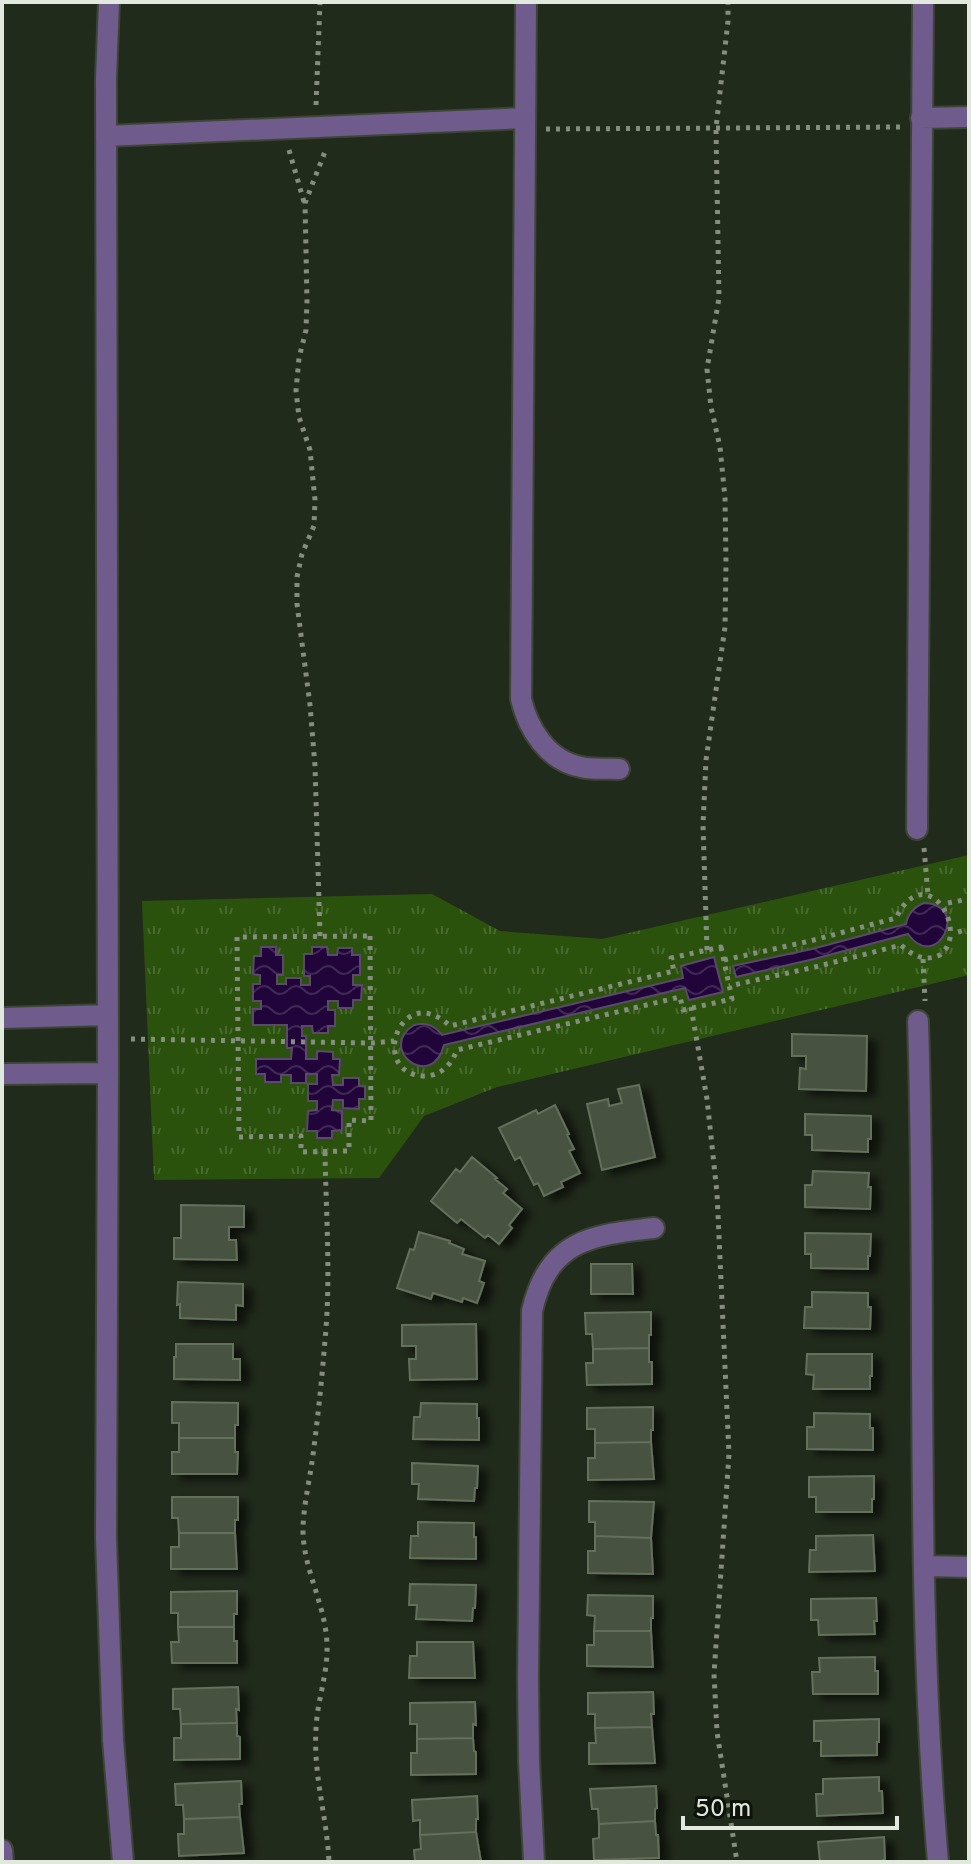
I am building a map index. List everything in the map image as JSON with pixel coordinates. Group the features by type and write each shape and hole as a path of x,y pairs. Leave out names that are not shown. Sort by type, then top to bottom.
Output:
{"street":[{"path":"109,2 106,78 106,1538 113,1740 123,1862"},
{"path":"526,2 521,699 530,727 551,752 581,767 619,769"},
{"path":"917,825 923,2"},
{"path":"921,122 969,117"},
{"path":"106,136 325,126 525,124"},
{"path":"2,1018 107,1015"},
{"path":"918,1021 924,1566 927,1692 938,1862"},
{"path":"2,1074 108,1073"},
{"path":"534,1862 528,1678 532,1311 535,1295 542,1280 562,1254 575,1245 607,1233 654,1228"},
{"path":"924,1566 969,1567"},
{"path":"2,1850 3,1862"}],"path":[{"path":"320,2 325,126 305,203 307,316 296,391 299,417 310,450 315,500 314,526 302,554 297,577 297,604 315,766 320,936"},
{"path":"707,950 703,825 706,760 725,627 726,563 724,485 707,369 719,298 716,128 728,2"},
{"path":"525,124 716,128 921,122"},
{"path":"282,128 305,203"},
{"path":"917,825 922,821 928,895"},
{"path":"724,960 896,918 901,908 917,896 938,897 954,911"},
{"path":"948,903 969,899"},
{"path":"729,986 901,945 923,959 936,957 954,943 958,921"},
{"path":"958,932 969,929"},
{"path":"320,936 370,936 371,1121 349,1120 349,1151 301,1152 301,1136 239,1137 237,937 320,936"},
{"path":"721,947 724,960 732,999 683,1010 680,997 457,1050 444,1071 433,1075 420,1076 409,1072 394,1053 398,1029 405,1020 416,1014 440,1016 450,1026 674,971 671,958 721,947"},
{"path":"691,1007 707,1099 717,1193 729,1454 714,1674 717,1732 737,1862"},
{"path":"108,1038 394,1041"},
{"path":"325,1152 326,1334 303,1526 307,1563 325,1621 327,1645 318,1705 316,1766 329,1862"}],"green space":[{"path":"969,855 969,975 497,1087 424,1116 379,1178 154,1180 142,901 432,894 500,931 602,939"}],"water":[{"path":"924,903 938,906 945,914 947,924 938,942 929,946 919,944 908,934 736,977 733,966 906,924 912,911"},
{"path":"261,947 276,947 276,955 283,955 283,975 277,975 277,984 286,984 286,978 301,978 301,985 310,985 310,976 304,976 304,954 312,954 312,947 327,947 328,955 337,955 338,948 352,948 352,955 360,955 360,975 353,975 353,985 362,985 361,1000 353,1000 353,1008 338,1008 338,1001 328,1001 328,1010 335,1010 335,1026 328,1026 328,1033 313,1033 312,1026 302,1026 302,1036 306,1036 306,1059 317,1059 317,1051 333,1052 333,1059 340,1059 339,1075 332,1075 333,1085 343,1085 343,1078 359,1078 359,1086 365,1086 365,1099 359,1099 359,1109 343,1108 343,1100 333,1100 332,1110 342,1111 342,1130 332,1131 332,1138 317,1138 317,1131 307,1131 308,1111 317,1110 317,1101 308,1101 308,1084 317,1084 317,1074 306,1074 306,1083 291,1083 291,1075 281,1075 281,1082 265,1082 265,1074 256,1074 256,1059 291,1059 292,1048 287,1048 287,1025 253,1025 253,1009 261,1009 261,1001 253,1001 253,984 260,984 260,975 253,974 254,956 261,956"},
{"path":"714,957 723,992 689,1000 685,988 444,1045 438,1059 429,1065 419,1066 410,1062 401,1045 404,1035 414,1025 430,1025 442,1035 683,978 681,966"}],"building":[{"path":"792,1034 867,1036 866,1091 799,1089 800,1068 806,1069 806,1056 792,1056"},
{"path":"639,1085 655,1157 602,1170 587,1104 608,1099 609,1106 622,1103 618,1089"},
{"path":"555,1105 569,1134 574,1149 569,1151 580,1173 561,1182 563,1187 544,1196 538,1183 534,1185 520,1157 515,1160 499,1128 536,1110 538,1114"},
{"path":"805,1114 871,1116 868,1152 812,1150 812,1135 805,1135"},
{"path":"472,1157 497,1178 507,1189 503,1193 522,1209 499,1244 488,1235 485,1238 461,1219 457,1223 431,1201 456,1169 460,1172"},
{"path":"813,1171 869,1173 870,1209 805,1207 805,1185 812,1185"},
{"path":"181,1205 244,1206 244,1227 229,1227 229,1240 236,1240 237,1260 174,1259 174,1238 181,1238"},
{"path":"419,1232 450,1241 464,1249 462,1254 485,1261 479,1281 484,1283 477,1303 433,1293 431,1299 397,1288"},
{"path":"805,1233 871,1234 868,1269 811,1268 811,1254 805,1254"},
{"path":"591,1264 632,1264 633,1294 591,1294"},
{"path":"178,1282 243,1284 243,1306 236,1305 236,1320 180,1318"},
{"path":"812,1292 868,1293 870,1329 804,1328 805,1307 812,1307"},
{"path":"651,1312 649,1348 593,1349 592,1334 586,1334 585,1313"},
{"path":"476,1324 477,1379 410,1380 409,1359 416,1359 416,1346 402,1346 402,1325"},
{"path":"176,1344 233,1344 233,1359 240,1359 240,1380 174,1379"},
{"path":"649,1348 652,1384 587,1385 586,1363 593,1363 593,1349"},
{"path":"807,1354 872,1354 870,1389 813,1389 814,1375 806,1374"},
{"path":"172,1402 238,1403 235,1438 179,1438 179,1423 172,1423"},
{"path":"421,1403 477,1404 479,1440 413,1439 414,1417 420,1417"},
{"path":"653,1407 651,1442 595,1443 595,1429 587,1429 587,1408"},
{"path":"814,1413 870,1414 873,1450 807,1449 807,1427 814,1427"},
{"path":"179,1438 235,1438 237,1474 172,1474 172,1452 179,1452"},
{"path":"651,1442 654,1479 588,1480 588,1458 595,1458 595,1443"},
{"path":"412,1463 478,1466 474,1501 418,1499 419,1484 412,1484"},
{"path":"874,1476 872,1512 816,1512 816,1497 809,1497 809,1477"},
{"path":"172,1497 238,1497 235,1533 179,1533 178,1518 172,1518"},
{"path":"589,1501 654,1502 651,1538 595,1536 595,1522 589,1522"},
{"path":"418,1522 474,1523 476,1559 410,1558 411,1536 418,1536"},
{"path":"179,1533 235,1533 237,1569 171,1569 171,1547 179,1547"},
{"path":"873,1535 875,1571 809,1572 810,1550 816,1550 816,1536"},
{"path":"595,1536 651,1538 653,1574 588,1573 588,1551 595,1551"},
{"path":"410,1584 476,1585 472,1621 416,1619 417,1605 409,1605"},
{"path":"237,1591 234,1627 178,1627 178,1613 171,1613 171,1592"},
{"path":"588,1595 653,1596 651,1631 594,1631 595,1616 587,1615"},
{"path":"876,1598 875,1634 819,1635 818,1620 811,1620 811,1599"},
{"path":"178,1627 234,1627 237,1663 172,1663 171,1642 179,1642"},
{"path":"594,1631 651,1631 653,1667 587,1666 587,1645 594,1645"},
{"path":"417,1642 473,1642 475,1678 409,1678 410,1656 417,1656"},
{"path":"875,1657 878,1694 813,1694 812,1672 820,1672 819,1658"},
{"path":"238,1687 237,1723 181,1724 180,1709 173,1709 173,1689"},
{"path":"653,1692 652,1727 595,1728 595,1714 588,1714 588,1693"},
{"path":"475,1702 473,1738 417,1739 417,1724 410,1724 410,1703"},
{"path":"879,1719 877,1755 821,1756 821,1741 814,1741 814,1721"},
{"path":"237,1723 240,1759 174,1760 174,1738 181,1738 181,1724"},
{"path":"652,1727 655,1763 589,1764 589,1743 596,1743 595,1728"},
{"path":"473,1738 476,1774 411,1775 411,1753 417,1753 417,1739"},
{"path":"879,1777 883,1813 817,1816 816,1794 823,1794 823,1779"},
{"path":"241,1781 240,1817 184,1819 183,1805 176,1805 175,1784"},
{"path":"656,1786 655,1821 599,1824 598,1809 592,1809 590,1789"},
{"path":"477,1796 476,1832 420,1835 420,1820 413,1821 412,1800"},
{"path":"240,1817 244,1853 179,1856 178,1834 184,1834 184,1819"},
{"path":"655,1821 659,1858 594,1860 593,1839 599,1838 599,1824"},
{"path":"476,1832 481,1862 415,1862 414,1850 421,1849 420,1835"},
{"path":"884,1837 883,1862 820,1862 818,1842"}]}
